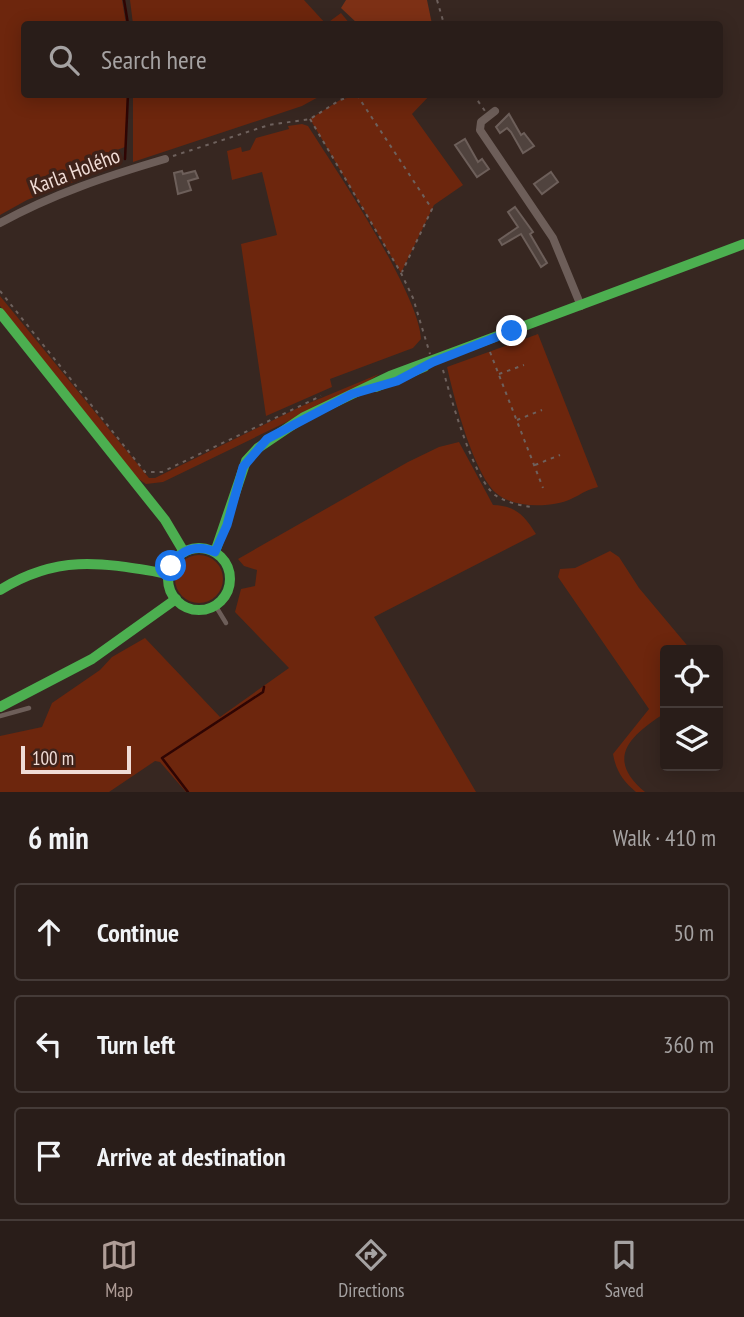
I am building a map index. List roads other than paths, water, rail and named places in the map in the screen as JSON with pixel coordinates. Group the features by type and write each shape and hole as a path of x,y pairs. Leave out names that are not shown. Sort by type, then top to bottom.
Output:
{"main road":[{"path":"215,552 227,525 240,473 255,448 289,425 355,393 402,379 437,360 744,244"},
{"path":"0,313 159,513 184,552"},
{"path":"200,548 215,552 227,566 230,579 226,593 215,605 194,609 176,599 169,586 169,574 176,559 184,552 200,548"},
{"path":"0,590 29,572 66,562 93,562 169,574"},
{"path":"0,706 94,658 176,599"}],"street":[{"path":"492,113 481,122 482,134 553,238 570,272 581,306"},
{"name":"Karla Holého","path":"0,223 78,185 165,159"}],"lane":[{"path":"215,605 226,623"},
{"path":"0,716 29,708"}],"waterway":[{"path":"124,0 128,21"},
{"path":"125,159 128,98"},
{"path":"188,792 162,758 263,692 264,687"}]}
